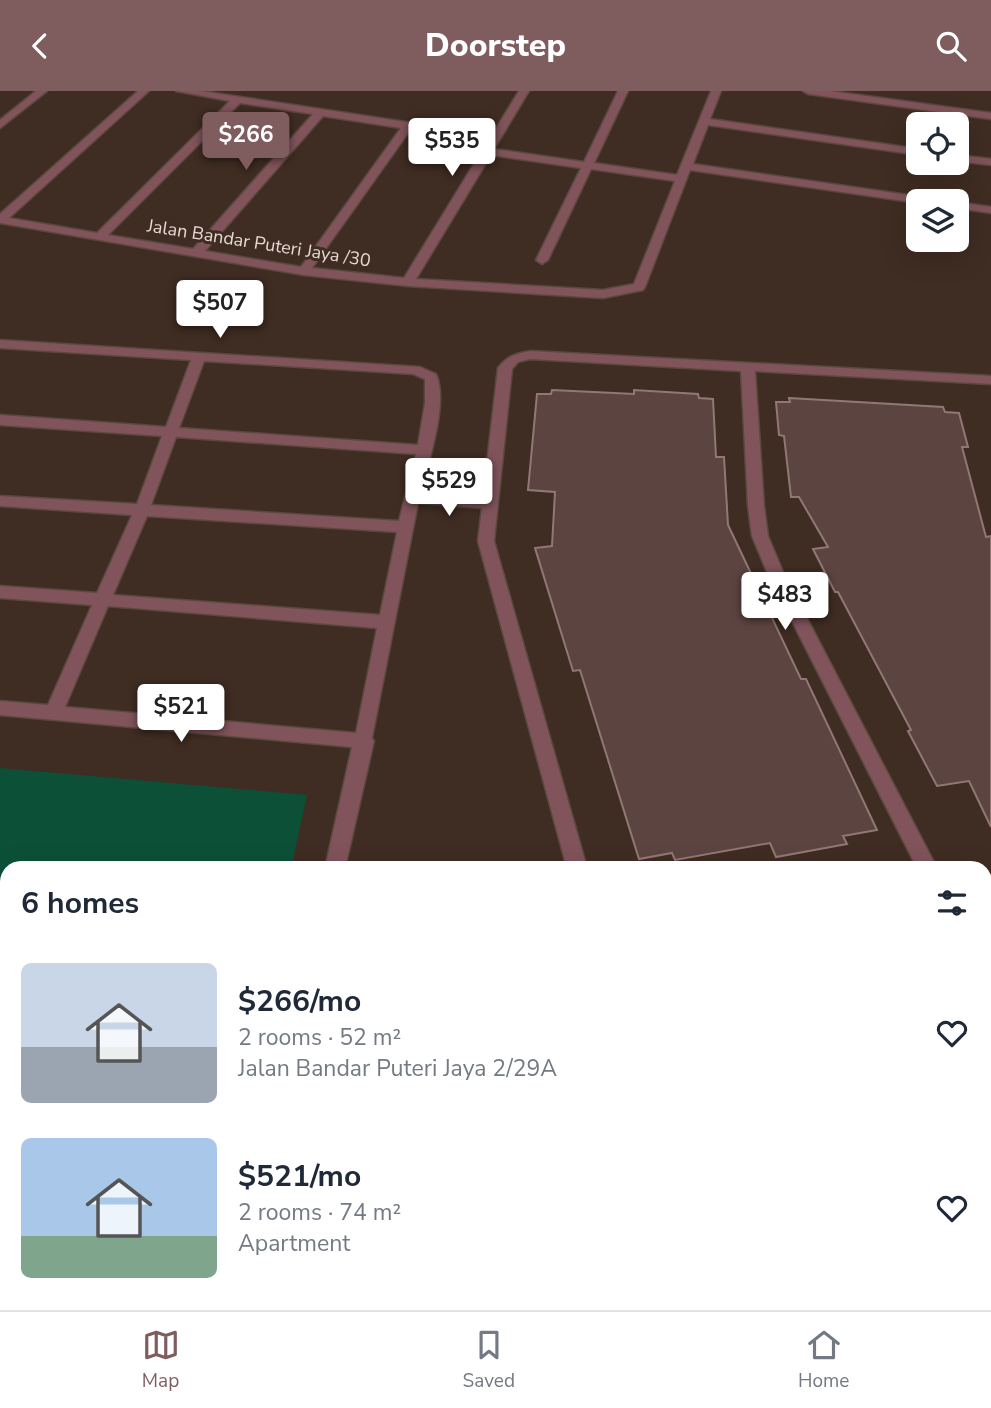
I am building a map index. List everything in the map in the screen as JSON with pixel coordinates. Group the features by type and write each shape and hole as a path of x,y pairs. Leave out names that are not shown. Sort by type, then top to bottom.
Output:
{"street":[{"path":"0,125 42,91"},
{"path":"0,220 144,91"},
{"path":"181,91 218,94 237,100 495,139"},
{"path":"542,260 623,91"},
{"path":"488,151 681,179 716,91"},
{"path":"808,91 991,116"},
{"path":"408,282 488,151 519,92"},
{"path":"99,237 237,100"},
{"path":"196,253 321,112"},
{"path":"704,121 906,150"},
{"path":"304,271 408,126"},
{"path":"969,159 991,162"},
{"path":"686,166 906,198"},
{"name":"Jalan Bandar Puteri Jaya /30","path":"0,220 304,271 408,282 603,293 639,287 681,179"},
{"path":"969,207 991,210"},
{"path":"0,344 415,370 431,377 434,388 423,450 365,741 337,861"},
{"path":"575,861 492,572 486,541 505,368 513,359 530,355 991,380"},
{"path":"53,713 142,510 199,356"},
{"path":"748,367 760,535 775,572 923,861"},
{"path":"0,421 423,450"},
{"path":"412,497 489,503"},
{"path":"0,501 407,527"},
{"path":"0,593 387,622"},
{"path":"0,708 365,741"}],"green space":[{"path":"0,768 307,795 293,861 0,861"}],"building":[{"path":"552,390 634,394 634,390 698,394 699,398 713,399 716,457 724,457 728,525 801,679 806,679 877,830 843,836 847,844 776,857 770,843 675,860 672,853 639,859 580,670 573,671 535,548 552,546 555,492 528,490 537,394 551,394"},
{"path":"789,398 943,407 945,412 959,413 968,447 962,447 986,537 991,536 991,827 969,781 937,786 908,731 911,730 813,549 828,547 799,497 791,497 784,436 779,435 776,402 790,402"}]}
